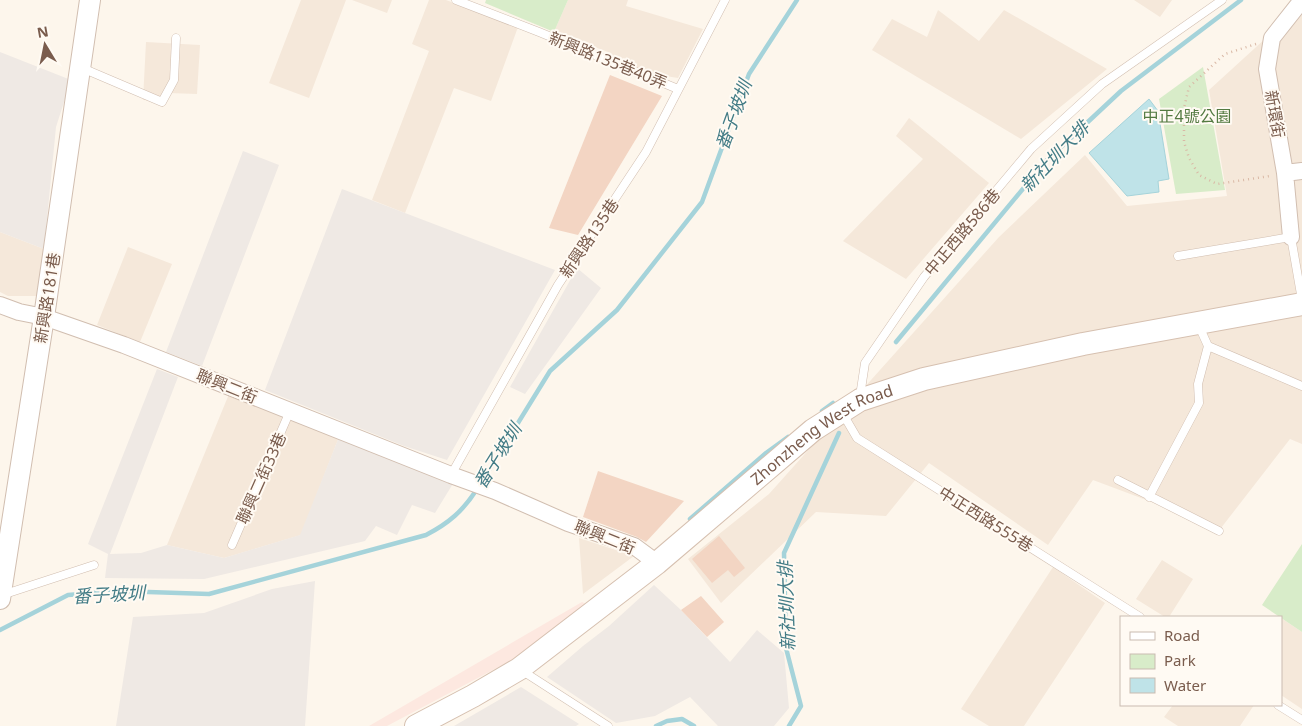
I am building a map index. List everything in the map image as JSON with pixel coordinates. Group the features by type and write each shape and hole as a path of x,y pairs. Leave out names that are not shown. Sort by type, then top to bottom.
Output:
{"main road":[{"name":"Zhonzheng West Road","path":"416,726 519,669 657,563 789,450 850,406 924,379 1084,344 1198,324 1302,302"}],"street":[{"name":"新興路181巷","path":"0,597 44,317 90,0"},
{"name":"新環街","path":"1292,237 1285,173 1268,69 1272,38 1302,0"},
{"path":"1285,173 1302,171"},
{"name":"聯興二街","path":"0,305 19,312 44,317 124,345 495,491 568,522 634,546 657,563"}],"lane":[{"name":"新興路135巷40弄","path":"456,0 678,89"},
{"name":"新興路135巷","path":"451,475 558,285 646,152 725,0"},
{"name":"中正西路586巷","path":"850,406 865,362 924,277 1031,149 1102,84 1222,0"},
{"path":"80,68 162,102 174,80 176,38"},
{"path":"1178,256 1292,237 1302,302"},
{"path":"1149,498 1199,403 1198,384 1208,346 1198,324"},
{"path":"1208,346 1302,386"},
{"name":"中正西路555巷","path":"850,406 857,438 1138,616"},
{"name":"聯興二街33巷","path":"232,545 290,411"},
{"path":"1118,480 1149,498 1220,531"},
{"path":"0,597 94,565"},
{"path":"519,669 608,726"},
{"path":"1280,706 1302,720"}],"path":[{"path":"1260,42 1225,54 1189,87 1184,108 1184,142 1189,158 1199,175 1217,184 1285,173"}],"shaded area":[{"path":"301,0 346,0 309,98 269,83"},
{"path":"352,0 392,0 387,13"},
{"path":"429,0 446,0 518,27 491,101 454,88 405,213 372,200 429,51 412,44"},
{"path":"568,0 628,0 626,6 703,29 678,78 615,68 611,53 554,32"},
{"path":"1134,0 1172,0 1160,17"},
{"path":"1302,5 1302,444 1290,439 1221,528 1093,480 1048,545 929,463 886,516 816,512 721,603 688,559 769,494 999,237 1085,155 1127,206 1227,196 1209,90"},
{"path":"938,10 979,41 1004,10 1107,69 1021,139 872,50 892,19 927,37"},
{"path":"146,42 200,45 197,94 168,93 167,101 143,100"},
{"path":"0,52 71,80 56,127 44,249 0,232"},
{"path":"909,118 989,183 906,279 843,241 923,159 896,136"},
{"path":"243,151 279,165 202,366 166,352"},
{"path":"342,189 555,270 447,460 404,446 265,390"},
{"path":"0,232 44,249 39,296 8,296 0,292"},
{"path":"128,247 172,264 140,342 97,325"},
{"path":"577,268 601,288 525,394 510,387"},
{"path":"157,369 178,377 110,554 141,553 167,545 224,558 300,535 339,437 454,482 435,513 412,505 397,535 376,526 365,541 204,579 105,578 108,554 88,544"},
{"path":"229,394 339,437 301,535 224,558 167,545"},
{"path":"579,538 634,556 583,594"},
{"path":"1162,560 1193,579 1170,616 1163,616 1136,599"},
{"path":"1053,567 1105,603 1024,726 989,726 961,709"},
{"path":"315,581 305,726 116,726 133,617 204,613 272,589"},
{"path":"654,585 681,610 730,662 757,630 784,653 789,708 774,726 718,726 690,697 655,716 616,723 547,677 609,626"},
{"path":"582,602 589,605 512,660 387,726 369,726"},
{"path":"1282,619 1302,632 1302,709 1282,696"},
{"path":"521,687 579,724 576,726 454,726"},
{"path":"1172,706 1253,706 1240,726 1178,726 1164,717"}],"green space":[{"path":"486,0 568,0 554,32 485,3"},
{"name":"中正4號公園","path":"1203,67 1225,190 1176,194 1159,99"},
{"path":"1302,544 1302,632 1282,618 1282,616 1278,616 1262,605"}],"water":[{"path":"1149,99 1158,111 1169,179 1158,181 1159,192 1127,196 1089,153"}],"building":[{"path":"610,75 662,96 578,235 549,228"},
{"path":"598,471 684,501 646,542 583,517"},
{"path":"719,536 745,568 734,577 728,570 712,583 692,559"},
{"path":"701,596 724,622 707,637 681,610"}],"waterway":[{"name":"番子坡圳","path":"481,483 550,371 617,310 702,202 749,74 797,0"},
{"name":"新社圳大排","path":"896,342 1046,161 1121,91 1241,0"},
{"path":"822,411 833,403"},
{"name":"新社圳大排","path":"789,726 801,706 786,648 784,553 839,433"},
{"path":"690,519 766,453 788,437"},
{"name":"番子坡圳","path":"0,630 68,595 118,591 209,594 426,535 455,516 477,489"},
{"name":"新社圳大排","path":"656,726 667,721 682,719 694,726"}]}
